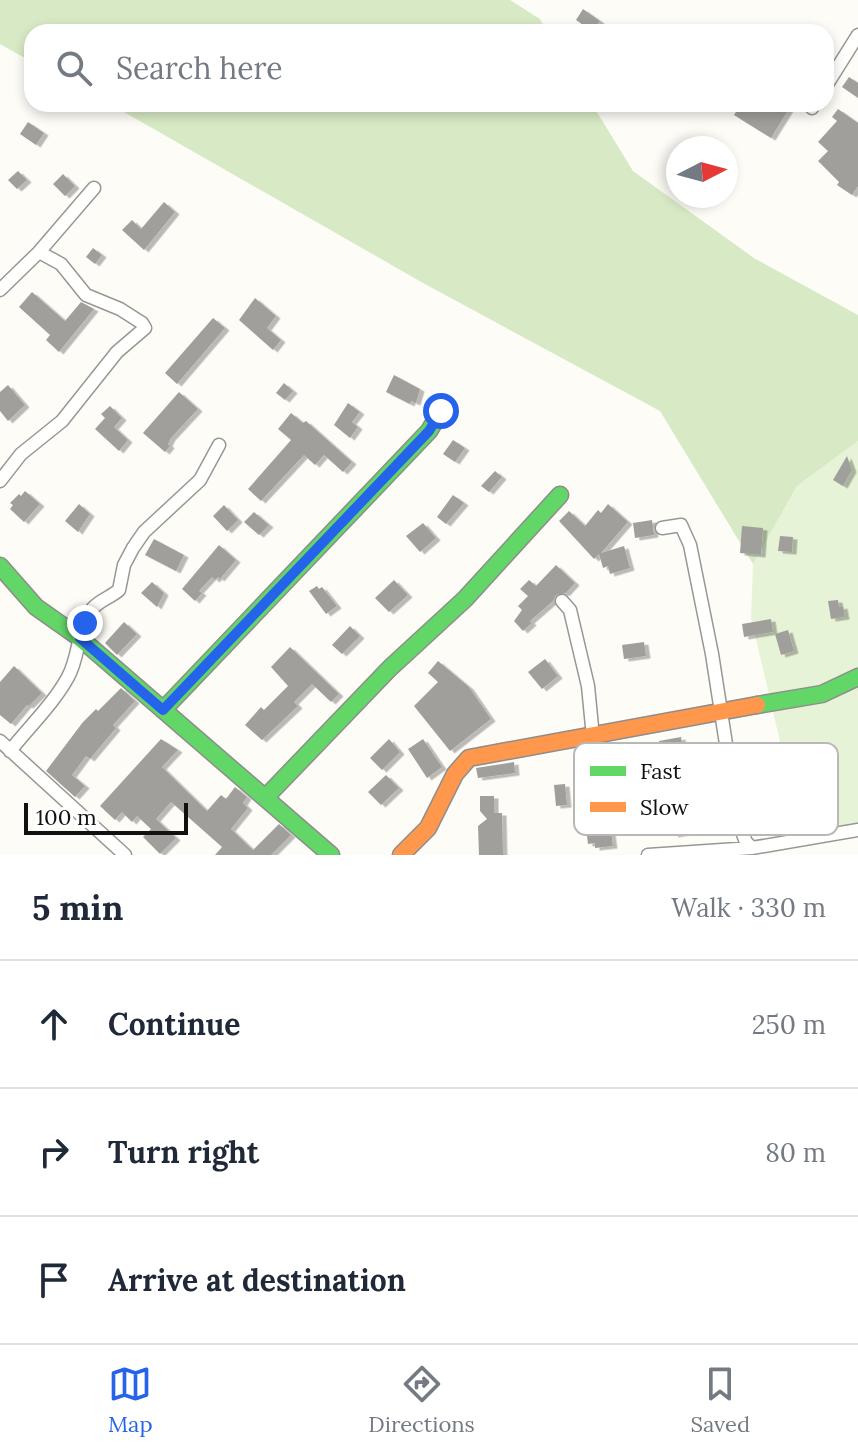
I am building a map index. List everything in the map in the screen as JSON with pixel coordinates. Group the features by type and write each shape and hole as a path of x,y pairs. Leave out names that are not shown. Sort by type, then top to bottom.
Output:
{"street":[{"path":"834,73 858,35"},
{"path":"0,290 39,252 94,188"},
{"path":"0,481 21,454 62,421 117,352 145,328 120,309 86,295 61,264 39,252"},
{"path":"163,710 429,431 441,411"},
{"path":"10,751 70,675 92,609 119,590 124,565 144,532 200,480 219,445"},
{"path":"265,798 390,668 465,599 560,495"},
{"path":"662,528 681,525 690,545 712,654 724,743"},
{"path":"0,566 36,607 80,638 331,855"},
{"path":"562,601 570,610 588,686 593,737"},
{"path":"401,855 428,828 455,774 469,758 822,694 858,677"},
{"path":"0,741 125,855"},
{"path":"838,833 858,830"},
{"path":"743,835 752,848"},
{"path":"648,855 752,848 829,835"}],"green space":[{"path":"0,0 510,0 540,19 543,24 24,24 24,58 0,44"},
{"path":"124,112 597,112 633,171 666,195 666,208 684,208 754,258 858,315 858,441 797,486 753,564 660,411 423,283"},
{"path":"858,441 858,834 821,840 819,835 838,835 838,743 780,743 751,618 753,564 797,486"}],"building":[{"path":"583,9 600,21 598,24 582,24 576,20"},
{"path":"849,77 858,83 858,98 842,87"},
{"path":"838,109 858,123 858,186 852,195 837,185 839,182 818,161 828,151 818,142 837,121 832,117"},
{"path":"736,112 787,112 771,138 734,115"},
{"path":"28,122 44,133 36,145 20,134"},
{"path":"18,171 27,180 17,189 8,180"},
{"path":"63,174 75,186 65,196 53,184"},
{"path":"164,202 175,212 144,250 122,230 132,220 141,229"},
{"path":"93,248 102,255 95,264 86,257"},
{"path":"32,292 65,321 81,302 94,309 59,352 46,340 50,335 19,307"},
{"path":"255,298 276,316 267,328 281,340 273,350 239,320"},
{"path":"213,318 225,328 177,384 165,373"},
{"path":"394,375 420,389 416,403 411,401 410,404 386,392"},
{"path":"284,383 293,391 285,400 276,393"},
{"path":"8,385 25,405 8,421 0,411 0,392"},
{"path":"179,392 198,409 171,438 165,452 143,433"},
{"path":"348,403 360,412 352,422 358,427 350,438 334,425"},
{"path":"110,406 122,418 114,427 128,440 119,451 95,429 105,418 101,414"},
{"path":"291,413 303,423 306,421 352,462 343,472 324,455 315,465 304,455 261,501 248,489 291,440 278,429"},
{"path":"453,440 465,448 455,462 443,454"},
{"path":"847,456 852,470 843,486 833,480"},
{"path":"495,471 502,477 489,492 481,486"},
{"path":"25,491 40,504 24,522 10,509 13,505 10,503"},
{"path":"453,495 464,503 446,524 437,517"},
{"path":"79,504 90,514 78,532 65,521"},
{"path":"608,504 628,522 601,553 624,546 630,568 610,574 608,566 603,568 599,554 594,559 559,521 569,511 585,526 598,510 601,513"},
{"path":"224,505 238,520 227,531 213,516"},
{"path":"254,512 269,525 259,535 244,522"},
{"path":"652,520 654,535 635,538 633,523"},
{"path":"423,523 436,538 420,552 406,536"},
{"path":"742,526 763,528 761,555 740,553"},
{"path":"780,536 793,537 792,552 778,551"},
{"path":"154,539 184,555 176,571 145,555"},
{"path":"219,545 236,560 220,579 212,577 199,591 202,593 195,601 182,589"},
{"path":"556,565 575,583 566,593 556,595 523,631 514,621 522,610 518,606 528,596 520,589 529,580 536,586"},
{"path":"394,580 408,595 389,612 375,598"},
{"path":"152,582 164,593 157,607 141,593"},
{"path":"317,586 319,589 322,587 337,606 326,614 309,591"},
{"path":"838,600 845,617 831,619 828,601"},
{"path":"771,619 773,632 744,637 742,624"},
{"path":"124,622 137,634 117,655 105,643"},
{"path":"350,626 360,636 342,654 332,645"},
{"path":"788,630 794,651 781,655 775,634"},
{"path":"644,642 646,656 624,659 622,645"},
{"path":"290,647 339,694 331,702 312,684 294,702 298,706 262,740 245,725 261,707 264,710 288,686 271,667"},
{"path":"545,659 558,676 542,689 528,672"},
{"path":"438,661 469,687 491,719 450,751 414,706 438,682 428,673"},
{"path":"14,666 42,693 11,724 0,715 0,682"},
{"path":"121,688 135,701 113,725 116,728 90,759 86,756 72,775 85,786 75,797 46,771 83,722"},
{"path":"681,737 682,743 659,743"},
{"path":"161,739 178,750 162,767 207,811 221,795 226,799 235,787 247,797 243,803 248,808 231,829 253,850 279,824 291,835 271,855 215,855 222,847 171,802 156,819 176,838 160,854 143,837 151,829 137,816 132,822 122,812 115,820 100,806"},
{"path":"389,739 400,752 382,770 370,758"},
{"path":"423,739 442,767 427,778 408,749"},
{"path":"514,762 515,773 478,778 476,768"},
{"path":"386,775 399,788 381,805 368,792"},
{"path":"565,784 567,805 556,806 554,785"},
{"path":"480,796 494,796 494,813 502,813 503,855 479,855 478,826 487,819 480,811"},
{"path":"587,835 611,835 613,846 595,848 595,843 588,844"}],"traffic: fast":[{"path":"163,710 429,431 441,411"},
{"path":"265,798 390,668 465,599 560,495"},
{"path":"0,566 36,607 80,638 331,855"},
{"path":"757,705 822,694 858,677"}],"traffic: slow":[{"path":"401,855 428,828 455,774 469,758 757,705"}],"route":[{"path":"85,623 80,638 163,710 429,431 441,411"}]}
